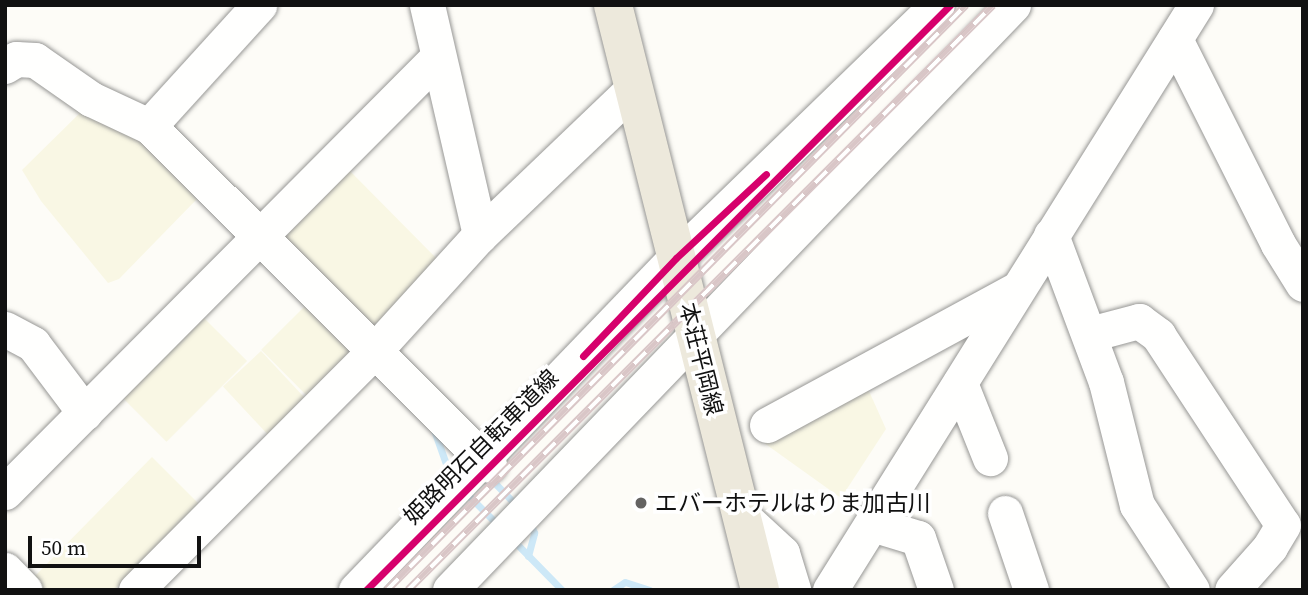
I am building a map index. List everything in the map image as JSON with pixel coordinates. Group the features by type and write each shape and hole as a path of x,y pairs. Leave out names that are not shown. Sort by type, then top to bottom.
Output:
{"main road":[{"name":"本荘平岡線","path":"613,5 760,590"}],"street":[{"path":"149,126 259,5"},
{"path":"427,5 480,235"},
{"path":"356,590 487,462 676,258 937,5"},
{"path":"454,588 1013,5"},
{"path":"830,590 1196,5"},
{"path":"1175,39 1278,244 1303,284"},
{"path":"5,492 439,57"},
{"path":"5,65 16,59 35,60 91,99 149,126 377,348 487,462"},
{"path":"136,590 377,348 480,235 634,88"},
{"path":"1051,234 1137,465 1137,505 1192,590"},
{"path":"766,425 1016,289"},
{"path":"1090,334 1139,321 1158,335 1283,525 1270,547 1232,590"},
{"path":"5,329 33,344 85,413"},
{"path":"960,383 990,458"},
{"path":"1005,513 1031,590"},
{"path":"741,515 782,553 793,590"},
{"path":"872,524 918,538 936,590"},
{"path":"5,570 24,590"}],"shaded area":[{"path":"89,104 127,126 197,199 119,279 108,283 41,201 22,170"},
{"path":"346,167 444,266 383,328 368,326 283,242 283,224"},
{"path":"305,306 353,354 309,398 261,350"},
{"path":"199,313 247,361 166,442 118,394"},
{"path":"261,351 307,400 269,435 223,386"},
{"path":"864,380 886,429 841,498 757,438"},
{"path":"152,457 199,504 114,590 45,590 33,578"}],"waterway":[{"path":"434,430 451,478"},
{"path":"488,476 516,505"},
{"path":"464,491 498,525"},
{"path":"528,556 534,533 530,522"},
{"path":"511,538 562,590"},
{"path":"613,590 625,582 650,590"}],"railway":[{"path":"387,590 966,5"},
{"path":"408,590 993,5"}],"cycle path":[{"name":"姫路明石自転車道線","path":"366,590 950,5"},
{"path":"583,356 676,258 766,174"}],"place":[{"name":"エバーホテルはりま加古川","path":"641,503"}]}
